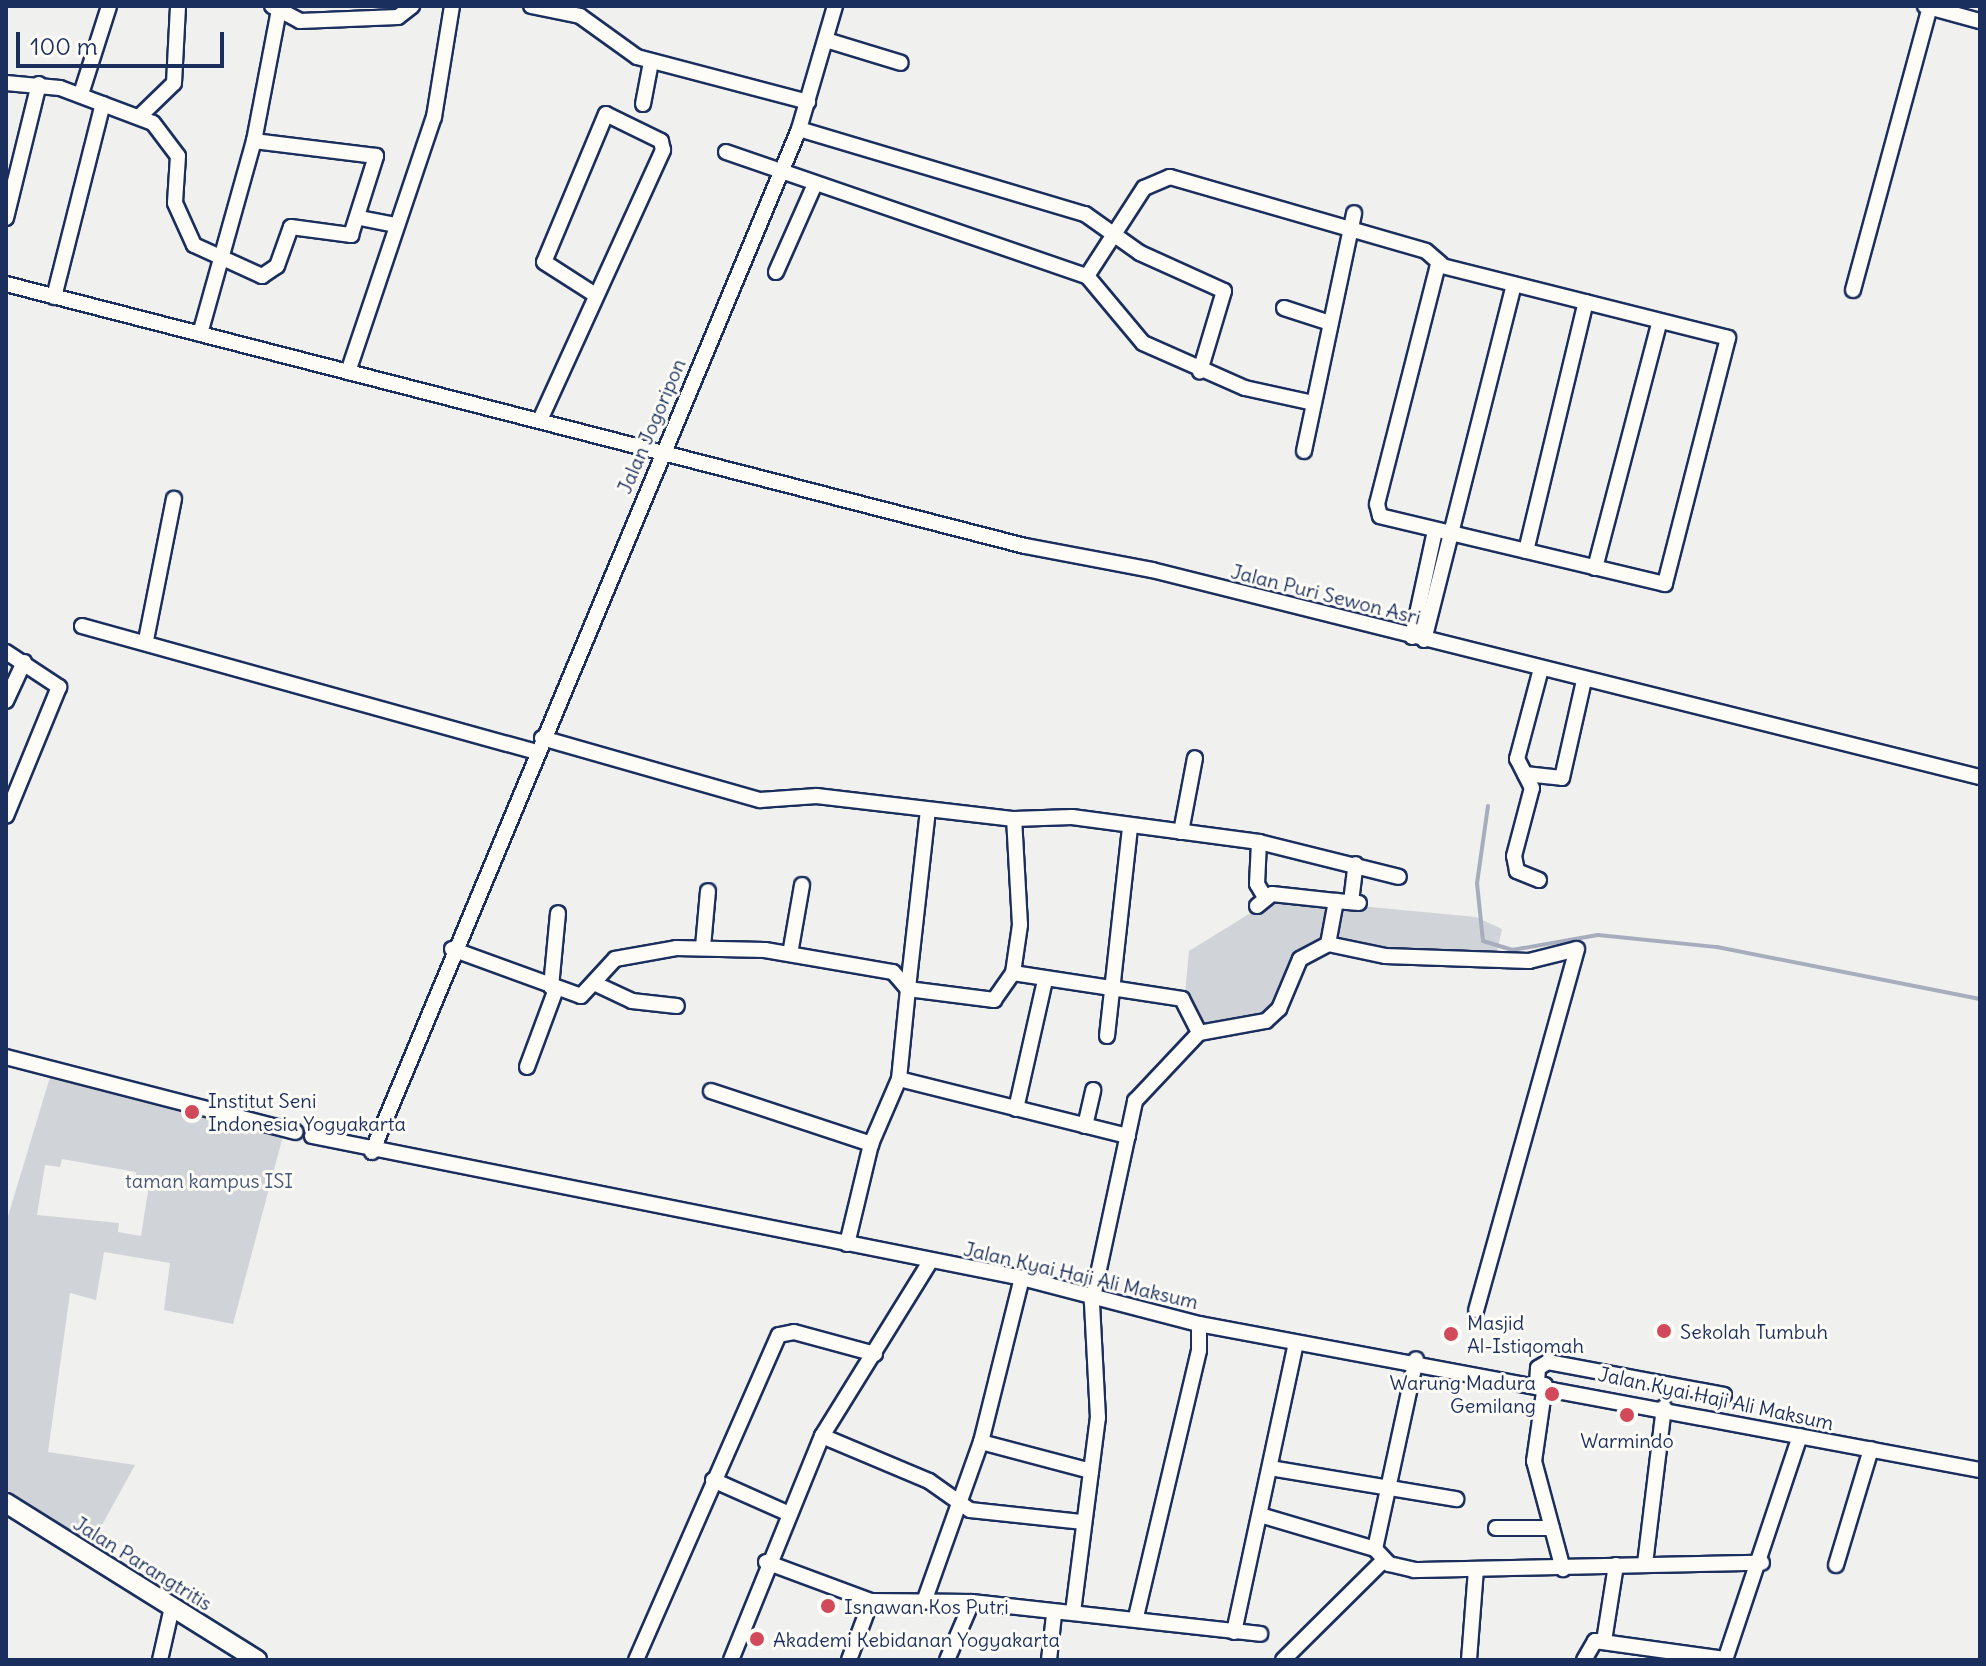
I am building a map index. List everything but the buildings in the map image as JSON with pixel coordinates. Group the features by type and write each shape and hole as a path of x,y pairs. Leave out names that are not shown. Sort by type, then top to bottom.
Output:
{"main road":[{"name":"Jalan Parangtritis","path":"6,1503 257,1660"}],"street":[{"path":"81,94 109,6"},
{"path":"140,116 174,83 178,6"},
{"path":"200,334 215,260 254,141 275,10 300,21 398,17 412,6"},
{"path":"348,372 440,93 452,6"},
{"path":"531,6 581,11 611,44 651,62 808,102"},
{"name":"Jalan Jogoripon","path":"452,949 799,129 835,6"},
{"path":"1853,290 1927,7 1980,21"},
{"path":"826,40 901,63"},
{"path":"643,104 651,62"},
{"path":"6,83 39,84 81,94 140,116 178,156 178,218 194,245 215,260 267,276 291,227 347,237 360,218 373,153 254,141"},
{"path":"6,218 39,84"},
{"path":"54,297 103,104"},
{"path":"540,420 594,294 664,145 606,114 544,262 594,294"},
{"path":"799,129 1085,214 1111,232 1224,291 1200,371"},
{"path":"726,152 1087,276 1130,334 1200,371 1313,403"},
{"path":"1087,276 1111,232 1144,188 1170,177 1348,234 1426,251 1441,264 1730,341 1664,585 1385,520 1377,504 1434,269 1441,264"},
{"path":"776,272 815,184"},
{"path":"1304,451 1354,213"},
{"path":"360,218 396,225"},
{"name":"Jalan Puri Sewon Asri","path":"6,284 661,453 1980,777"},
{"path":"1435,566 1451,534 1514,284"},
{"path":"1526,551 1586,302"},
{"path":"1284,308 1330,323"},
{"path":"1595,568 1660,321"},
{"path":"146,640 174,499"},
{"path":"1418,639 1435,566 1435,531"},
{"path":"82,626 146,640 535,752"},
{"path":"6,652 59,687 6,816"},
{"path":"6,701 24,662"},
{"path":"1539,880 1514,865 1532,788 1517,759 1541,669"},
{"path":"1525,774 1562,778 1584,680"},
{"path":"542,738 760,800 806,795 1014,819 1181,832 1259,842 1399,877"},
{"path":"1181,832 1195,758"},
{"path":"847,1244 871,1144 899,1079 928,810"},
{"path":"372,1152 452,949 554,988 585,996 623,955 703,947 790,954 893,972 908,989 994,1000 1013,973 1019,946 1014,819"},
{"path":"1107,1036 1115,992 1130,826"},
{"path":"1259,842 1262,898 1355,902 1356,864"},
{"path":"790,954 802,885"},
{"path":"703,947 708,891"},
{"path":"1328,944 1336,901"},
{"path":"527,1067 554,988 558,913"},
{"path":"1073,1612 1099,1398 1092,1302 1135,1101 1199,1033 1266,1021 1279,1009 1300,959 1328,944 1385,956 1529,961 1577,949 1476,1310"},
{"path":"1013,973 1115,992 1182,999 1199,1033"},
{"path":"1016,1109 1045,980"},
{"path":"598,985 632,1001 677,1006"},
{"path":"6,1057 295,1132"},
{"path":"899,1079 1128,1136"},
{"path":"1085,1126 1093,1090"},
{"path":"711,1091 871,1144"},
{"name":"Jalan Kyai Haji Ali Maksum","path":"312,1136 372,1152 1022,1278 1092,1302 1199,1324 1611,1395 1800,1436 1980,1470"},
{"path":"731,1660 785,1512 822,1436 930,1262"},
{"path":"925,1599 981,1442 1022,1278"},
{"path":"1136,1617 1199,1350 1199,1324"},
{"path":"636,1660 713,1480 783,1332 875,1354"},
{"path":"1234,1632 1296,1343"},
{"path":"1283,1660 1379,1555 1386,1486 1416,1359"},
{"path":"1563,1569 1534,1461 1544,1363 1724,1395"},
{"path":"1611,1395 1613,1373"},
{"path":"1645,1564 1664,1407"},
{"path":"822,1436 929,1481 958,1505 1083,1522"},
{"path":"1584,1660 1588,1644 1604,1641 1725,1660 1762,1563 1800,1436"},
{"path":"981,1442 1091,1471"},
{"path":"1836,1565 1871,1449"},
{"path":"1270,1468 1456,1499"},
{"path":"713,1480 785,1512"},
{"path":"1260,1515 1414,1570 1762,1563"},
{"path":"1496,1528 1552,1528"},
{"path":"766,1562 871,1601 925,1599 972,1602 1054,1615 1073,1612 1136,1617 1260,1634"},
{"path":"1604,1641 1616,1565"},
{"path":"1469,1660 1476,1569"},
{"path":"849,1660 871,1601"},
{"path":"947,1660 972,1602"},
{"path":"160,1660 172,1607"},
{"path":"1049,1660 1054,1615"}],"green space":[{"path":"1275,898 1476,917 1502,929 1496,956 1386,952 1329,939 1297,954 1279,1002 1262,1017 1198,1024 1185,994 1189,951"},
{"name":"taman kampus ISI","path":"50,1077 283,1136 233,1324 164,1310 170,1263 104,1252 96,1300 70,1293 48,1452 135,1465 91,1545 6,1490 6,1223","holes":["62,1159 136,1172 135,1182 149,1185 141,1236 118,1232 119,1223 37,1215 45,1165 60,1167"]}],"waterway":[{"path":"1488,806 1477,883 1483,941 1512,950 1598,935 1717,947 1980,999"}],"place":[{"name":"Institut Seni Indonesia Yogyakarta","path":"192,1112"},
{"name":"Sekolah Tumbuh","path":"1664,1331"},
{"name":"Masjid Al-Istiqomah","path":"1451,1334"},
{"name":"Warung Madura Gemilang","path":"1552,1394"},
{"name":"Warmindo","path":"1627,1415"},
{"name":"Isnawan Kos Putri","path":"828,1606"},
{"name":"Akademi Kebidanan Yogyakarta","path":"757,1639"}]}
